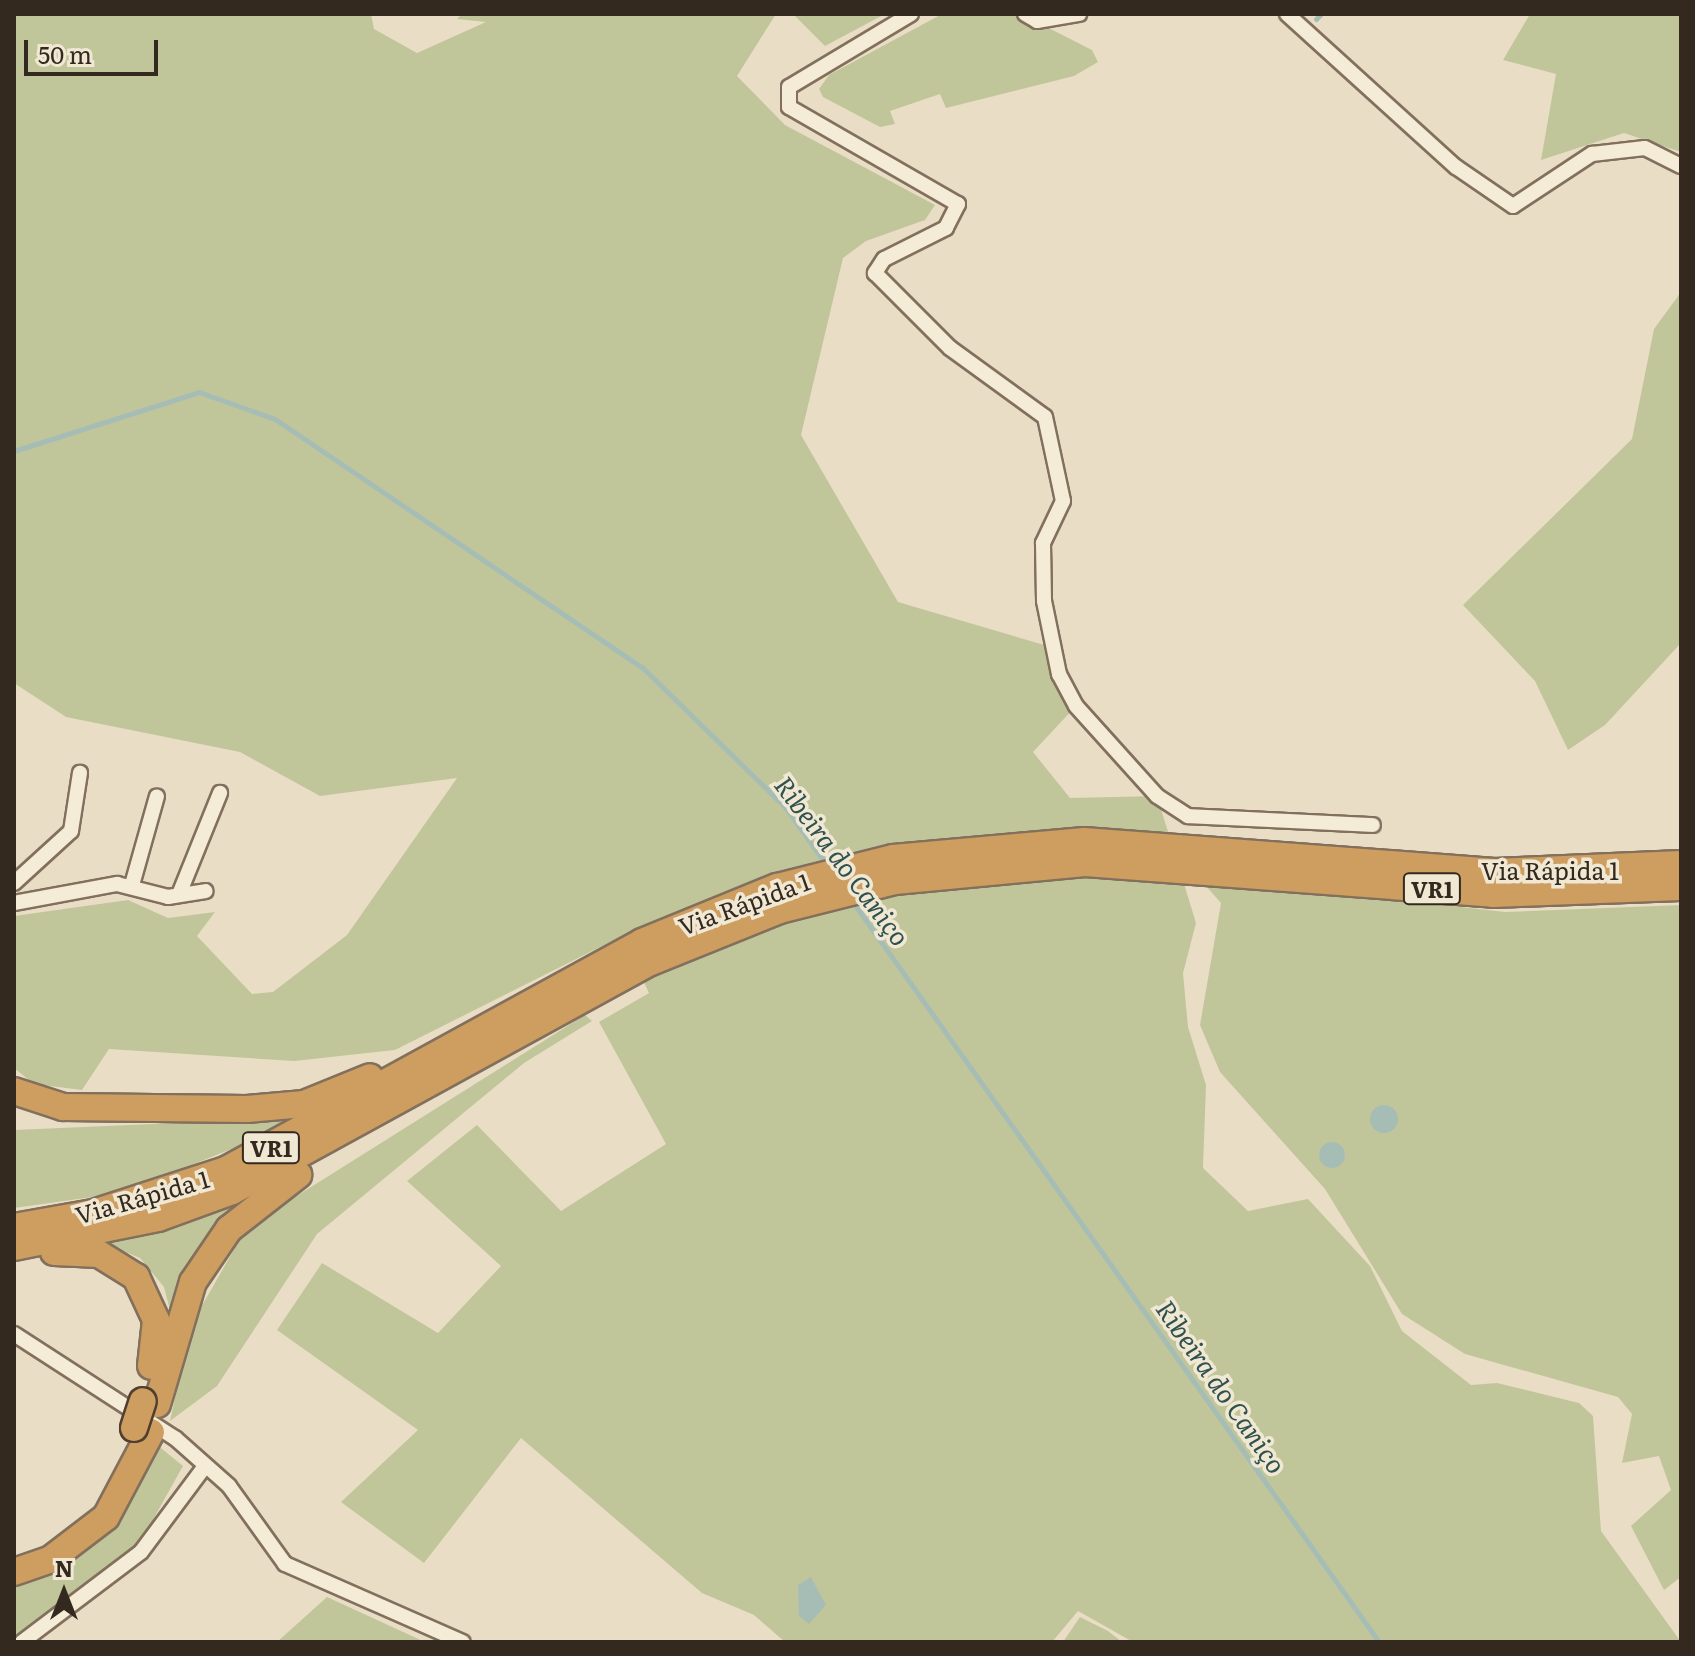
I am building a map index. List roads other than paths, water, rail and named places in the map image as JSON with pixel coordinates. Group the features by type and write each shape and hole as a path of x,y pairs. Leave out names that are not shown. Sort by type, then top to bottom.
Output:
{"highway":[{"name":"Via Rápida 1","path":"14,1249 158,1218 232,1191 443,1074 575,987 732,904 893,858 1011,842 1184,856 1509,873 1681,864"},
{"name":"Via Rápida 1","path":"1184,856 1493,894 1681,887"},
{"name":"Via Rápida 1","path":"14,1227 93,1213 226,1170 335,1116 506,1013 575,987"},
{"path":"14,1091 63,1107 304,1104 453,1029 506,1013"},
{"path":"14,1572 51,1559 106,1517 142,1430 193,1282 229,1229 278,1186 424,1103 443,1074"},
{"path":"14,1249 99,1254 136,1277 156,1320 150,1403"},
{"path":"14,1554 52,1540 86,1515 115,1477 142,1430"}],"street":[{"path":"911,14 789,87 789,107 958,204 946,228 884,259 875,273 950,348 1045,417 1063,501 1043,543 1044,601 1059,674 1076,706 1157,796 1188,816 1373,825"},
{"path":"1025,14 1037,21 1079,14"},
{"path":"1287,14 1456,167 1513,206 1592,154 1645,148 1681,166"},
{"path":"14,883 71,831 80,773"},
{"path":"180,892 220,793"},
{"path":"132,885 157,796"},
{"path":"14,903 132,885 168,897 180,892 206,891"},
{"path":"14,1334 175,1438 229,1486 285,1564 463,1642"},
{"path":"22,1642 141,1552 205,1466"}],"water":[{"path":"1384,1105 1394,1109 1398,1119 1394,1129 1384,1133 1374,1129 1370,1119 1374,1109"},
{"path":"1332,1142 1341,1146 1345,1155 1341,1164 1332,1168 1323,1164 1319,1155 1323,1146"},
{"path":"811,1577 826,1605 809,1624 799,1616 798,1585"}],"waterway":[{"path":"1316,19 1321,14"},
{"name":"Ribeira do Caniço","path":"14,451 199,392 275,419 643,668 786,808 827,866"},
{"name":"Ribeira do Caniço","path":"852,901 1379,1642"}]}
